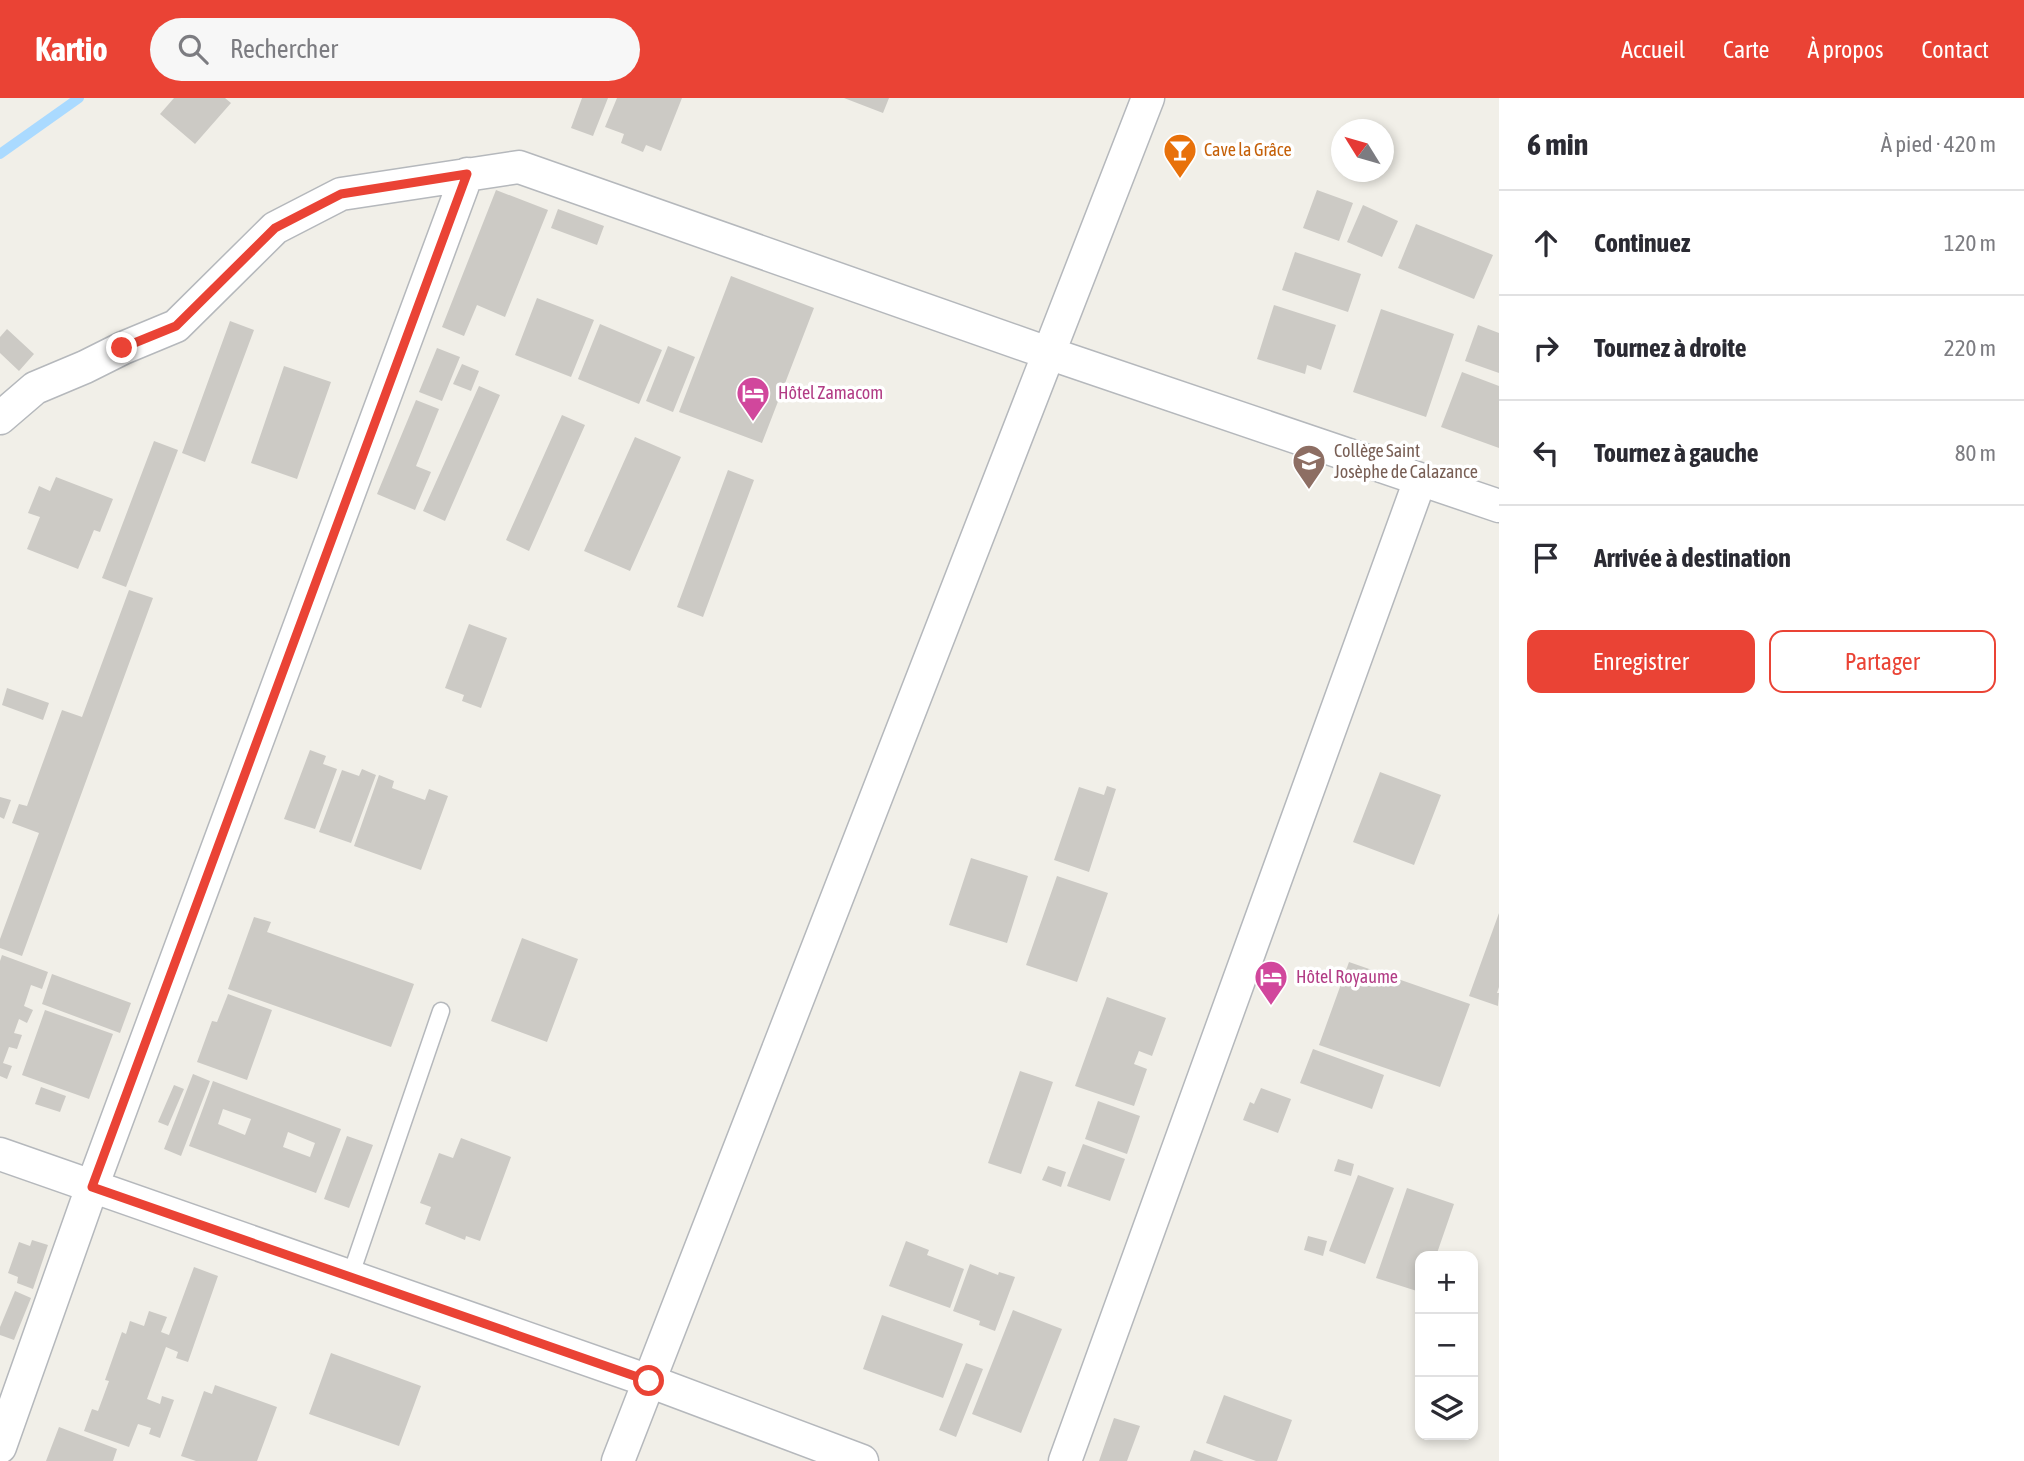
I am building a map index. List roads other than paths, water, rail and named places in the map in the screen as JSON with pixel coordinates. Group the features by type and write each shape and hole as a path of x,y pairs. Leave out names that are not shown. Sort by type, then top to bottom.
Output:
{"street":[{"path":"618,1461 1148,98"},
{"path":"0,418 35,387 176,326 275,228 341,194 519,167 1048,353 1499,506"},
{"path":"0,1447 92,1187 467,174"},
{"path":"1065,1461 1420,480"},
{"path":"0,1154 649,1381 862,1461"}],"lane":[{"path":"350,1277 441,1011"}],"waterway":[{"path":"0,154 79,98"}],"place":[{"name":"Cave la Grâce","path":"1180,180"},
{"name":"Hôtel Zamacom","path":"753,423"},
{"name":"Collège Saint Josèphe de Calazance","path":"1309,491"},
{"name":"Hôtel Royaume","path":"1271,1007"}]}
